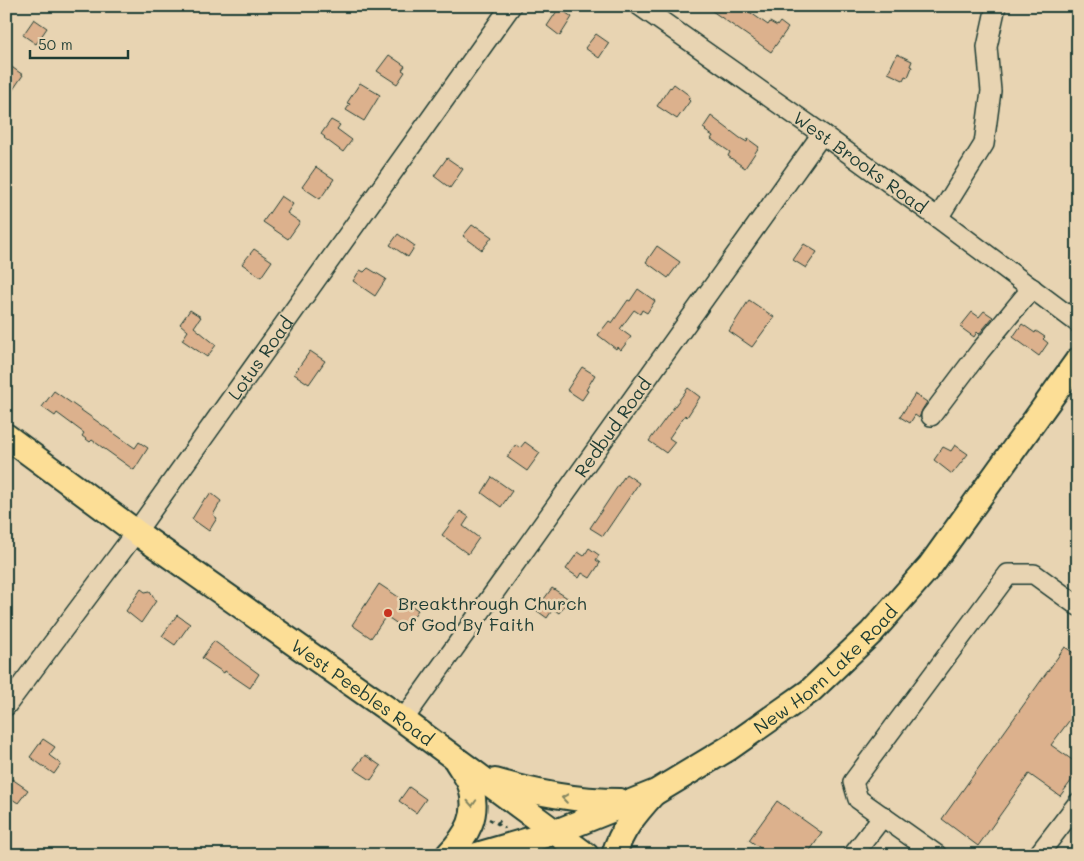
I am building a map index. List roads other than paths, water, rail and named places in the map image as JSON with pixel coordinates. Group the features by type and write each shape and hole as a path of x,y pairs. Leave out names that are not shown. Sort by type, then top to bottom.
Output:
{"main road":[{"name":"New Horn Lake Road","path":"477,855 556,832 656,792 729,748 810,690 871,633 930,566 1078,360"},
{"name":"West Peebles Road","path":"6,436 136,532 403,720 586,855"},
{"path":"448,855 460,843 472,823 471,786 455,759"},
{"path":"480,777 531,792 559,797 588,801 631,801"},
{"path":"614,855 619,839 627,824 656,792"}],"street":[{"name":"Lotus Road","path":"6,706 136,532 511,6"},
{"name":"West Brooks Road","path":"640,6 822,134 1078,322"},
{"path":"938,218 984,144 991,91 987,47 996,6"},
{"name":"Redbud Road","path":"403,720 822,134"},
{"path":"931,416 980,351 1032,288"},
{"path":"937,855 858,799 853,782 1008,574 1034,574 1078,606"},
{"path":"1038,855 1078,803"},
{"path":"852,855 883,816"}],"place":[{"name":"Breakthrough Church of God By Faith","path":"388,613"}]}
